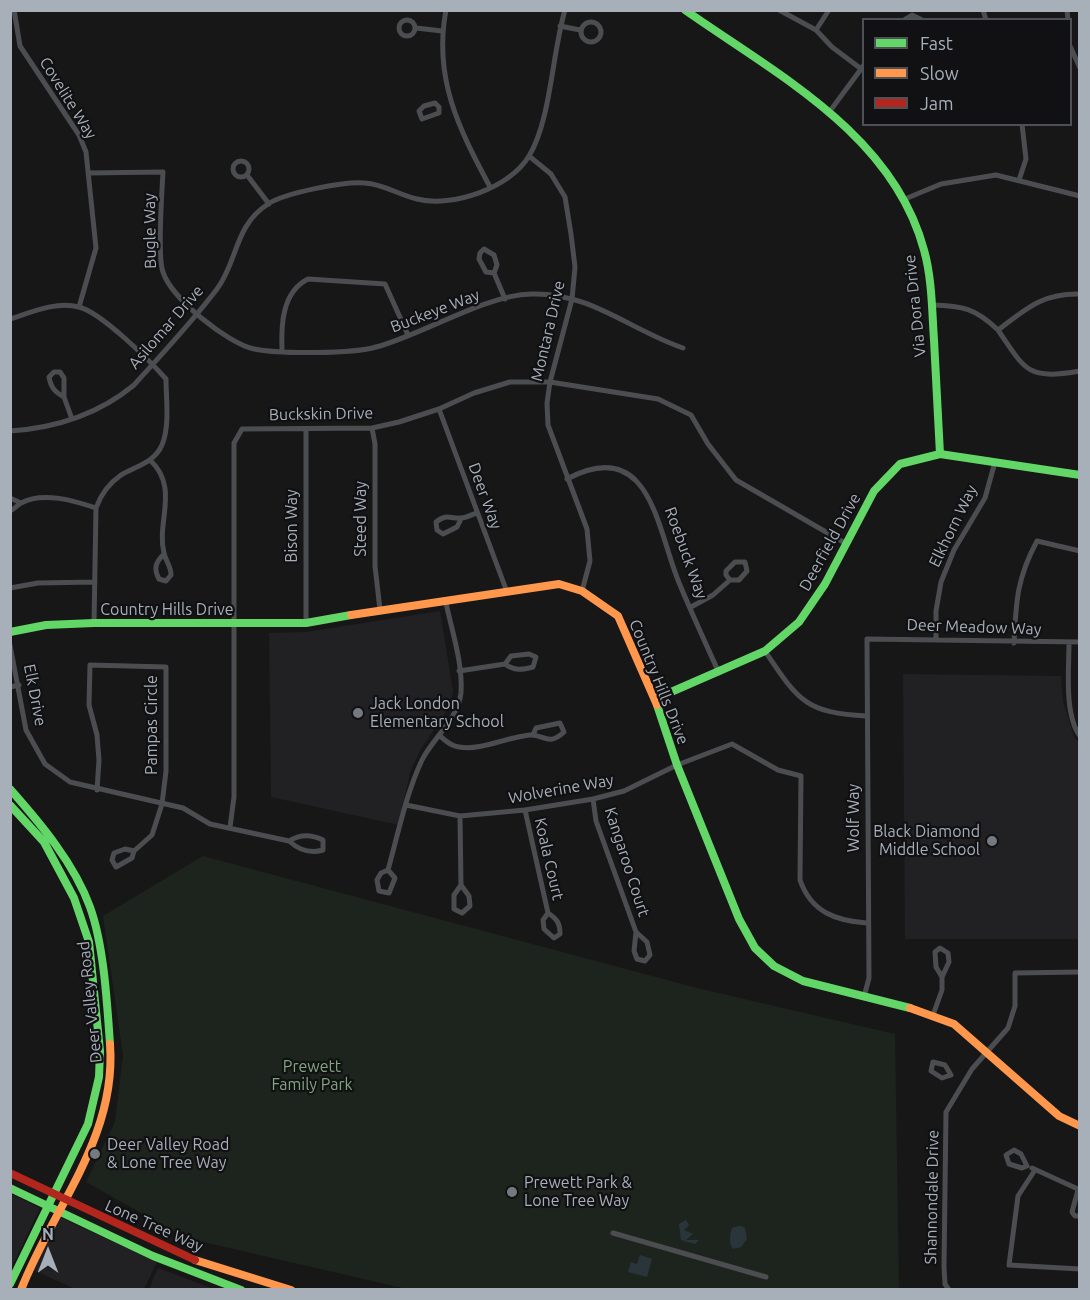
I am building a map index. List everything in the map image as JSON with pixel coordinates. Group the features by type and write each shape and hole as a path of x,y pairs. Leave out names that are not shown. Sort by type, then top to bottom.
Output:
{"street":[{"name":"Covelite Way","path":"14,10 20,46 79,135 86,152 96,248 79,307"},
{"path":"446,10 442,31 443,67 450,102 464,136 490,187"},
{"name":"Asilomar Drive","path":"10,430 53,425 117,399 152,364 219,286 238,240 250,220 269,204 289,196 354,183 366,183 417,200 443,202 470,197 507,178 529,156 541,127 565,10"},
{"name":"Via Dora Drive","path":"685,10 830,111 855,134 904,199 924,250 932,304 940,454"},
{"path":"779,10 816,30 832,47 862,67 830,111"},
{"path":"816,30 829,10"},
{"path":"560,26 580,30"},
{"path":"416,28 442,31"},
{"path":"1072,48 1080,68"},
{"path":"439,107 450,102"},
{"path":"1018,180 1026,159 1022,126"},
{"name":"Montara Drive","path":"529,156 551,174 564,196 575,267 572,299 550,382 548,425 587,529 590,561 582,591"},
{"name":"Bugle Way","path":"88,173 163,172 162,271 172,291 196,312"},
{"path":"247,175 269,204"},
{"path":"904,199 940,184 996,175 1080,196"},
{"path":"494,273 486,272 479,259 484,249 494,255 497,265 494,273 505,299"},
{"path":"282,350 281,320 299,284 309,279 385,284 408,335"},
{"name":"Buckeye Way","path":"196,312 234,341 255,349 354,352 378,347 505,299 530,294 572,299 600,307 662,341 683,348"},
{"path":"998,330 1043,299 1063,294 1080,294"},
{"path":"932,304 959,305 981,314 998,330 1022,365 1032,372 1053,376 1080,371"},
{"path":"10,319 50,307 79,307 97,316 166,379 166,425 162,446 150,460 122,475 102,492 96,508 94,623"},
{"path":"64,397 54,391 50,384 49,376 54,372 60,372 64,378 64,397 72,419"},
{"name":"Buckskin Drive","path":"230,827 234,797 234,443 242,429 372,428 439,409 474,393 510,382 550,382 658,399 691,416 708,444 736,480 845,543"},
{"name":"Deer Way","path":"439,409 507,592"},
{"name":"Steed Way","path":"372,428 375,444 375,566 380,610"},
{"name":"Bison Way","path":"306,429 306,623"},
{"name":"Deerfield Drive","path":"655,699 765,651 799,622 825,584 874,491 900,464 940,454 1080,475"},
{"path":"150,460 160,470 165,485 164,554 171,566 171,575 166,581 159,579 155,569 157,562 164,554"},
{"name":"Elkhorn Way","path":"936,638 936,612 941,582 954,550 985,498 995,462"},
{"name":"Roebuck Way","path":"567,480 582,472 601,468 621,470 639,483 654,504 679,584 719,673"},
{"path":"10,498 21,503 68,498 96,508"},
{"path":"10,512 21,503"},
{"path":"461,519 449,515 442,517 436,522 437,530 443,534 452,532 461,519 477,513"},
{"path":"1014,643 1016,591 1023,566 1037,541 1080,551"},
{"path":"691,607 713,596 730,580"},
{"path":"10,588 38,583 95,582"},
{"name":"Country Hills Drive","path":"10,632 46,625 94,623 306,623 380,610 446,603 560,585 582,591 618,616 655,699 677,765 739,919 755,948 774,966 803,981 933,1015 954,1024 1059,1116 1080,1126"},
{"path":"388,870 406,805 422,761 458,705 459,671 446,603"},
{"name":"Deer Meadow Way","path":"867,639 936,638 1014,643 1080,642"},
{"name":"Wolf Way","path":"864,997 869,978 867,639"},
{"path":"1069,643 1069,701 1076,731 1080,736"},
{"name":"Elk Drive","path":"10,645 20,685 26,730 45,764 70,782 183,808 210,824 289,841"},
{"path":"765,651 786,682 804,702 831,714 867,716"},
{"path":"459,671 505,664 512,669 523,670 533,667 536,657 529,654 511,656 505,664"},
{"name":"Pampas Circle","path":"97,790 99,760 97,735 89,705 90,665 166,667 166,771 162,804"},
{"path":"10,687 20,685"},
{"path":"439,735 451,746 459,748 533,735 548,740 564,732 560,723 555,723 536,728 533,735"},
{"name":"Wolverine Way","path":"406,805 460,816 525,810 593,799 624,791 677,765 732,744 778,770 801,776 800,880 805,894 829,917 867,922"},
{"name":"Deer Valley Road","path":"10,789 42,825 87,899 97,936 111,1051 110,1086 99,1130 31,1261 21,1290"},
{"name":"Kangaroo Court","path":"593,799 596,821 636,932 634,951 637,959 645,961 650,956 647,942 636,932"},
{"path":"134,851 152,835 162,804"},
{"name":"Deer Valley Road","path":"10,805 44,842 74,898 89,942 100,1051 99,1077 88,1124 11,1283"},
{"name":"Koala Court","path":"525,810 548,913"},
{"path":"460,816 461,885 454,896 454,909 462,913 470,906 469,896 461,885"},
{"path":"305,835 323,840 325,844 323,850 305,851 289,841 305,835"},
{"path":"933,1015 942,990 942,977 934,959 935,951 940,948 948,953 949,962 942,977"},
{"name":"Shannondale Drive","path":"949,1290 945,1284 944,1267 946,1112 963,1081 1008,1028 1015,1006 1015,973 1080,972"},
{"path":"951,1075 963,1081"},
{"path":"1028,1166 1079,1190 1072,1210 1075,1216 1080,1216"},
{"path":"1035,1170 1018,1196 1009,1265 1080,1269"},
{"name":"Lone Tree Way","path":"10,1173 209,1266 291,1290"},
{"name":"Lone Tree Way","path":"10,1188 203,1279 241,1290"},
{"path":"613,1233 766,1277"},
{"path":"11,1283 13,1290"}],"shaded area":[{"name":"Jack London Elementary School","path":"440,611 453,691 450,706 421,749 410,772 399,825 271,797 269,633 306,632"},
{"name":"Black Diamond Middle School","path":"903,674 1061,676 1063,701 1074,737 1079,743 1079,939 905,939"},
{"path":"11,1194 40,1208 11,1269"},
{"path":"59,1217 157,1262 144,1289 75,1289 31,1269"},
{"path":"686,1220 689,1225 684,1230 693,1234 686,1240 699,1240 695,1244 681,1240 679,1224"},
{"path":"741,1226 745,1228 747,1239 741,1247 733,1249 730,1242 732,1229"},
{"path":"640,1255 652,1259 647,1277 628,1272 631,1262 637,1264"},
{"path":"158,1268 214,1289 149,1289"}],"green space":[{"name":"Prewett Family Park","path":"203,856 697,988 895,1034 899,1289 407,1289 186,1238 86,1182 115,1122 123,1055 103,916"}],"traffic: fast":[{"path":"685,10 792,83 827,110 859,140 886,173 909,209 924,250 930,283 940,454"},
{"path":"655,699 765,651 799,622 825,584 874,491 900,464 940,454 1080,475"},
{"path":"10,632 46,625 94,623 306,623 351,615"},
{"path":"657,705 677,765 739,919 755,948 774,966 803,981 910,1008"},
{"path":"10,789 66,859 90,907 102,956 110,1044"},
{"path":"10,805 44,842 74,898 89,942 100,1051 99,1077 88,1124 10,1284"},
{"path":"10,1188 153,1256 241,1290"}],"traffic: slow":[{"path":"351,615 559,584 582,591 618,616 657,705"},
{"path":"910,1008 954,1024 1059,1116 1080,1126"},
{"path":"21,1290 93,1141 104,1110 109,1078 110,1044"},
{"path":"195,1260 291,1290"}],"traffic: jam":[{"path":"10,1173 195,1260"}],"place":[{"name":"Jack London Elementary School","path":"358,713"},
{"name":"Black Diamond Middle School","path":"992,841"},
{"name":"Deer Valley Road & Lone Tree Way","path":"95,1154"},
{"name":"Prewett Park & Lone Tree Way","path":"512,1192"}]}
